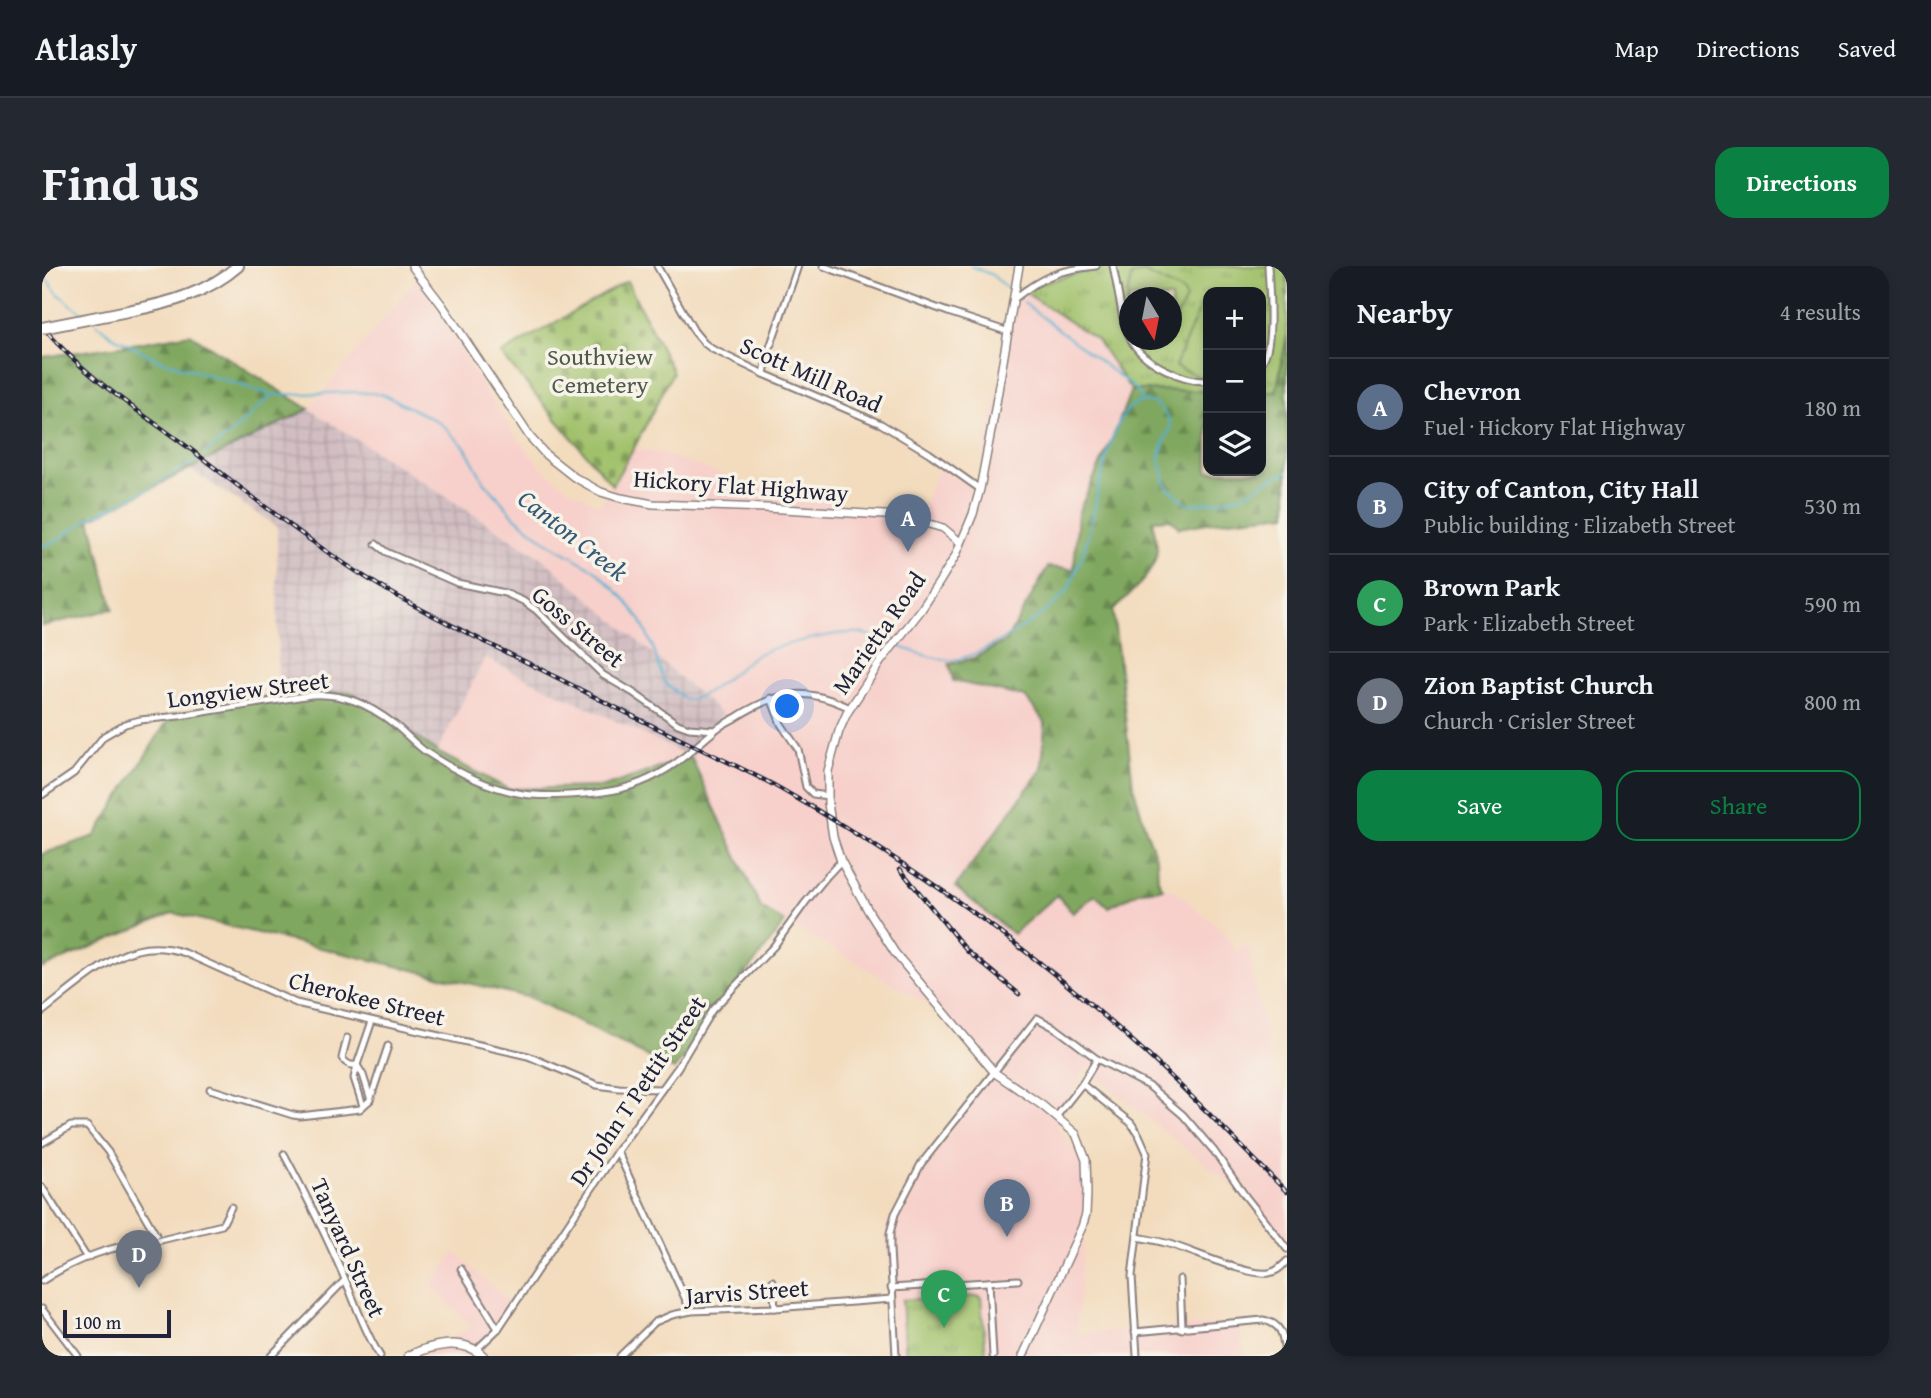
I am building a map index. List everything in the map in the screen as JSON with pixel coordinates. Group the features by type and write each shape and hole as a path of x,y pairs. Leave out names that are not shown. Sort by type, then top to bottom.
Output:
{"highway":[{"path":"42,328 153,307 188,296 219,280 238,266"}],"main road":[{"path":"409,1356 425,1349 458,1345 479,1353"}],"street":[{"name":"Hickory Flat Highway","path":"412,266 442,305 530,437 546,455 574,477 600,492 653,504 901,516 943,528 960,542"},
{"name":"Scott Mill Road","path":"657,266 683,313 704,343 735,361 881,424 929,453 980,489"},
{"path":"764,374 768,353 798,266"},
{"path":"823,266 1009,332"},
{"name":"Marietta Road","path":"1019,266 980,489 972,514 956,555 938,584 850,708 839,731 828,771 828,796 829,821 841,861 895,953 995,1073 1076,1134 1086,1160 1087,1192 1083,1227 1023,1356"},
{"path":"1014,299 1036,282 1053,274 1096,266"},
{"path":"1113,266 1119,298"},
{"path":"1266,357 1269,344 1268,266"},
{"path":"1139,350 1161,367 1183,378 1203,382"},
{"name":"Goss Street","path":"376,544 386,552 457,583 506,593 523,601 536,610 603,675 678,724 715,730"},
{"name":"Longview Street","path":"42,795 74,774 104,736 125,724 311,695 332,694 353,700 394,724 424,750 447,765 501,789 524,794 603,792 636,785 676,763 715,730 771,698 797,694 813,695 834,700 850,708"},
{"path":"771,698 781,724 798,748 806,787 813,794 828,796"},
{"name":"Dr John T Pettit Street","path":"479,1353 678,1067 712,1010 774,946 812,894 841,861"},
{"name":"Cherokee Street","path":"42,1012 88,976 114,960 136,950 168,948 185,953 296,1003 528,1055 597,1085 662,1089"},
{"path":"896,1356 890,1233 895,1213 921,1164 1037,1018 1097,1059 1149,1086 1183,1115 1214,1151 1287,1249"},
{"path":"363,1106 354,1077 372,1021"},
{"path":"346,1038 342,1058 345,1063 357,1065"},
{"path":"210,1089 300,1116 360,1109 370,1100 388,1046"},
{"path":"1056,1117 1082,1084 1097,1059"},
{"path":"357,1065 363,1075 370,1100"},
{"path":"1082,1084 1131,1123 1147,1153 1132,1276 1137,1356"},
{"path":"42,1143 71,1126 88,1126 108,1152 156,1235 149,1243"},
{"path":"617,1151 691,1311"},
{"name":"Tanyard Street","path":"284,1154 313,1208 369,1338 380,1356"},
{"path":"42,1186 87,1258"},
{"path":"42,1281 87,1258 139,1243 149,1243 222,1225 231,1207"},
{"path":"1137,1237 1166,1243 1257,1273 1277,1271 1287,1261"},
{"path":"460,1269 498,1329"},
{"path":"1180,1279 1182,1329"},
{"path":"271,1356 345,1280"},
{"path":"891,1288 1018,1280"},
{"path":"773,1281 775,1308"},
{"path":"989,1282 993,1356"},
{"name":"Jarvis Street","path":"620,1356 655,1322 691,1311 892,1299"},
{"path":"42,1309 78,1356"},
{"path":"1135,1332 1264,1320 1274,1323 1280,1329 1285,1356"}],"shaded area":[{"path":"418,277 512,431 542,468 566,487 600,505 634,448 669,456 762,488 793,483 840,499 843,511 911,516 924,503 940,467 976,490 1020,289 1097,340 1131,390 1078,513 1074,569 1047,567 1006,641 974,658 949,664 953,681 1025,697 1045,722 1043,769 955,886 1057,895 1095,895 1109,907 1142,891 1168,888 1176,891 1226,934 1237,954 1247,942 1267,1049 1279,1087 1287,1095 1287,1245 1253,1202 1085,1068 1057,1127 1090,1170 1076,1333 1240,1323 1244,1356 895,1356 886,1224 992,1072 934,1008 762,908 691,757 543,559 309,409"},
{"path":"309,409 543,559 722,714 691,757 485,658 437,752 351,692 278,695 277,526 189,469"},
{"path":"484,658 691,757 604,787 508,789 437,752"},
{"path":"455,1252 512,1305 479,1356 413,1356 472,1327 431,1286"}],"green space":[{"path":"1106,266 1287,266 1287,336 1276,393 1266,392 1266,287 1203,287 1203,391 1131,390 1097,340 1020,289"},
{"path":"1143,272 1174,287 1129,287 1131,276"},
{"name":"Southview Cemetery","path":"627,281 673,372 612,485 501,354"},
{"path":"1182,291 1184,292 1186,299 1182,307"},
{"path":"1203,304 1203,377 1175,366"},
{"path":"190,334 309,409 90,519 113,609 42,626 42,357"},
{"path":"1287,336 1287,514 1179,528 1171,519 1152,520 1156,558 1147,575 1113,611 1133,785 1157,860 1158,880 1163,889 1141,891 1109,907 1095,895 1073,913 1057,895 1013,934 955,887 1042,769 1045,722 1025,697 953,681 949,664 974,658 1006,641 1048,567 1074,569 1078,513 1131,390 1203,391 1203,476 1266,476 1266,392 1276,392"},
{"path":"351,692 439,753 508,789 604,787 691,757 761,908 785,922 674,1070 531,998 173,913 42,968 42,854 95,836 171,715 279,695"},
{"path":"980,1296 986,1356 906,1356 902,1300"}],"waterway":[{"path":"971,266 992,275 1008,289"},
{"path":"42,273 59,295 86,316"},
{"path":"1024,303 1137,390 1142,401"},
{"name":"Canton Creek","path":"96,323 112,336 157,359 272,395 356,392 382,394 439,422 465,447 483,480 515,517 548,543 595,570 624,598 640,619 664,682 685,700 694,699 711,690 753,657 788,644 849,633 867,634 890,643"},
{"name":"Canton Creek","path":"205,454 271,396"},
{"name":"Canton Creek","path":"895,645 940,659 961,658 1004,639 1056,603 1070,586 1079,564 1107,455 1120,421 1133,405 1140,402 1155,404 1167,417 1171,427 1160,458 1164,478 1168,488 1188,504 1234,498 1287,472"},
{"name":"Canton Creek","path":"42,546 54,542 86,520 148,489 197,460"}],"railway":[{"path":"42,326 75,361 112,392 299,532 356,571 444,621 779,788 871,843 960,903 1046,968 1128,1037 1287,1192"},
{"path":"900,869 967,951 1019,994"}],"place":[{"name":"Chevron","path":"908,552"},
{"name":"City of Canton, City Hall","path":"1007,1237"},
{"name":"Zion Baptist Church","path":"139,1288"},
{"name":"Brown Park","path":"944,1328"}]}
